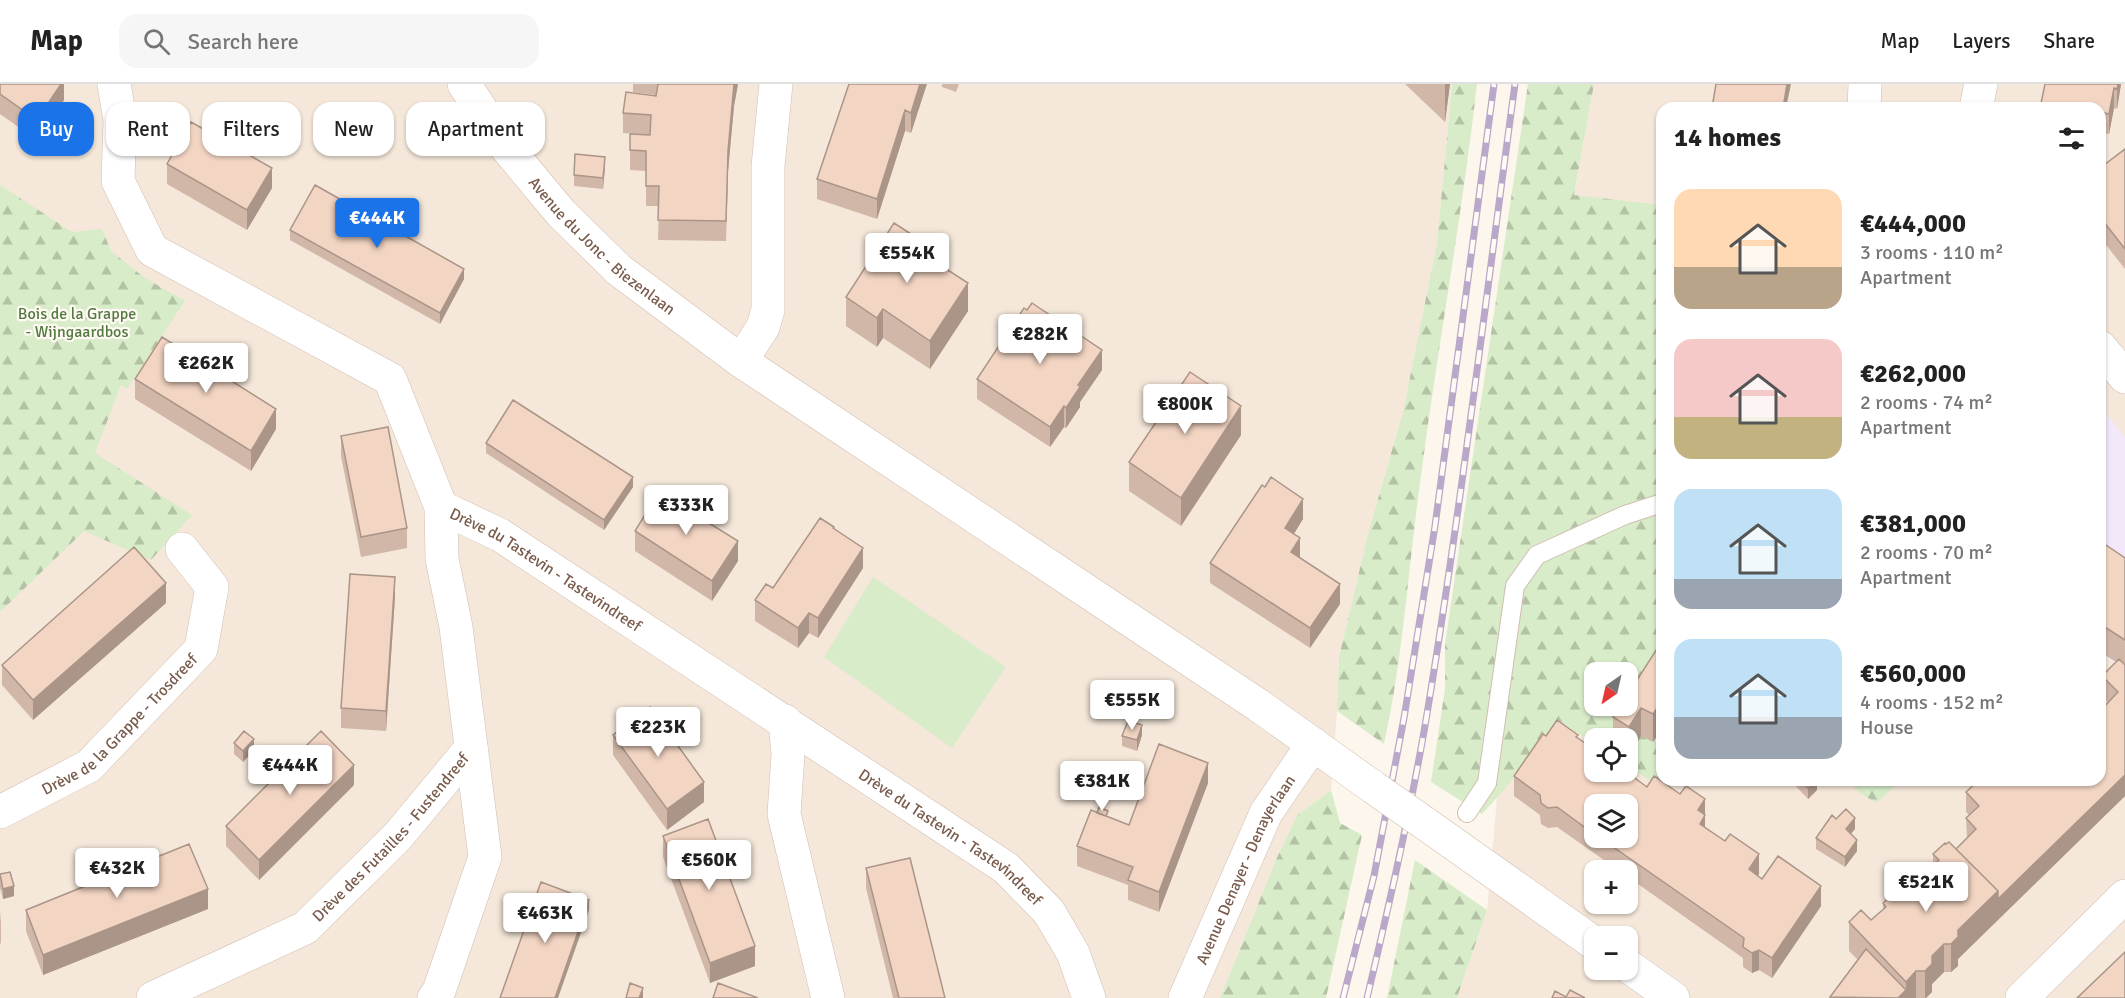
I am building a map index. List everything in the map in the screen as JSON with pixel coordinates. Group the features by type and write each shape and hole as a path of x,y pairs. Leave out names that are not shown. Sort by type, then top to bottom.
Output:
{"street":[{"name":"Drève du Tastevin - Tastevindreef","path":"114,84 120,120 118,181 152,250 390,379 441,507 500,535 1006,868 1049,912 1072,953 1089,998"},
{"name":"Avenue du Jonc - Biezenlaan","path":"464,84 506,147 561,213 618,270 741,361 1258,705 1584,936"},
{"path":"741,361 763,327 768,310 768,166 776,84"},
{"path":"1864,102 1865,84"},
{"path":"1977,102 1980,84"},
{"path":"2106,354 2125,377"},
{"name":"Drève des Futailles - Fustendreef","path":"153,998 305,928 398,836 471,748 456,627 442,559 441,507"},
{"name":"Drève de la Grappe - Trosdreef","path":"0,812 89,765 201,649 212,587 183,549"},
{"path":"785,721 788,754 784,814 828,998"},
{"name":"Avenue Denayer - Denayerlaan","path":"1185,998 1266,813 1313,744"},
{"path":"434,998 439,991 484,858 471,748"},
{"path":"2022,998 2125,896"},
{"path":"1638,973 1673,998"}],"lane":[{"path":"1467,813 1487,783 1515,586 1537,555 1625,515 1656,505"}],"shaded area":[{"path":"0,84 1452,84 1437,243 1403,412 1369,530 1339,657 1331,790 1297,815 1275,862 1220,998 0,998"},
{"path":"1594,84 2125,84 2125,998 1457,998 1487,910 1497,798 1574,196"},
{"path":"2106,413 2125,437 2125,670 2106,657"}],"green space":[{"path":"1452,84 1477,84 1427,433 1401,647 1384,744 1337,711 1339,657 1369,530 1403,412 1437,243"},
{"path":"1528,84 1594,84 1574,195 1656,204 1656,785 1638,773 1638,728 1584,728 1584,737 1558,720 1504,790 1482,814 1431,782 1445,689 1445,644"},
{"name":"Bois de la Grappe - Wijngaardbos","path":"0,185 72,232 102,229 111,251 145,278 185,301 127,389 121,385 95,453 192,515 151,560 84,531 0,612"},
{"path":"873,577 1006,667 952,748 824,657"},
{"path":"1853,786 1895,786 1877,803 1861,794"},
{"path":"1331,790 1340,823 1362,835 1326,998 1220,998 1275,862 1297,815"},
{"path":"1415,860 1487,910 1457,998 1387,998"}],"building":[{"path":"0,84 61,84 49,102 18,102 18,107 0,94"},
{"path":"658,84 734,84 728,151 726,221 658,220 659,186 646,186 646,151 630,150 630,134 650,135 651,115 623,113 626,92 656,96"},
{"path":"849,84 920,84 911,113 905,110 877,199 817,179"},
{"path":"1716,84 1787,84 1784,102 1713,102"},
{"path":"2045,84 2118,84 2117,89 2114,88 2109,114 2106,113 2106,102 2041,102"},
{"path":"191,122 202,128 202,156 251,156 272,168 247,210 167,164 172,156 190,156"},
{"path":"2125,149 2125,249 2106,225 2106,163"},
{"path":"575,154 605,157 603,178 574,175"},
{"path":"315,185 464,269 440,313 290,230"},
{"path":"894,223 931,247 926,256 968,283 930,341 883,309 877,318 846,297"},
{"path":"1032,303 1102,350 1078,385 1080,387 1066,408 1064,406 1050,427 977,379 1024,308 1027,310"},
{"path":"162,337 276,409 251,451 135,379"},
{"path":"1190,372 1241,406 1181,498 1129,462"},
{"path":"513,400 633,477 604,520 486,443"},
{"path":"388,427 407,528 361,537 341,436"},
{"path":"1271,477 1303,499 1285,528 1300,538 1291,552 1340,584 1310,628 1210,563 1262,485 1265,487"},
{"path":"659,492 738,541 712,581 635,531"},
{"path":"820,518 863,548 818,618 809,613 798,628 755,600 766,584 773,588"},
{"path":"2106,545 2125,558 2125,640 2106,628"},
{"path":"134,547 166,583 33,700 2,665"},
{"path":"350,574 395,577 386,711 341,708"},
{"path":"1656,650 1656,710 1653,714 1641,708 1638,713 1638,678"},
{"path":"2119,659 2125,665 2125,775 1998,899 1998,891 1956,849 1976,829 1966,818 1979,806 1966,792 1972,786 2106,786 2106,705 2118,692 2106,680 2106,672"},
{"path":"650,707 704,782 667,809 613,735"},
{"path":"1614,716 1636,716 1629,727"},
{"path":"1557,720 1578,735 1576,737 1584,742 1584,782 1638,780 1647,787 1654,776 1656,786 1668,786 1680,794 1686,786 1705,799 1698,810 1705,815 1700,824 1725,841 1730,834 1759,854 1749,869 1762,879 1778,856 1821,886 1772,958 1759,950 1752,953 1743,947 1744,938 1638,864 1638,860 1632,860 1615,848 1638,848 1638,794 1584,794 1584,827 1557,807 1548,808 1541,803 1540,795 1514,776 1543,734 1546,736"},
{"path":"1128,721 1142,725 1137,740 1122,736"},
{"path":"244,731 254,739 243,751 234,743"},
{"path":"321,731 354,765 259,860 226,826"},
{"path":"1159,744 1208,763 1159,892 1128,880 1133,867 1077,846 1091,810 1129,825"},
{"path":"1099,807 1108,811 1106,816 1097,813"},
{"path":"1846,809 1855,818 1846,829 1857,840 1845,857 1816,838 1832,815 1836,819"},
{"path":"708,819 755,946 710,963 663,836"},
{"path":"1949,842 1998,891 1958,930 1958,937 1951,944 1944,944 1932,956 1932,964 1925,971 1916,971 1906,982 1849,922 1861,910 1871,920 1886,907 1883,903 1910,878 1915,883 1939,860 1933,854"},
{"path":"189,844 208,889 43,955 26,910"},
{"path":"910,858 945,998 899,998 866,868"},
{"path":"10,872 14,886 3,889 0,874"},
{"path":"541,882 589,900 555,998 500,998"},
{"path":"1866,949 1906,990 1898,998 1830,997"},
{"path":"2125,952 2125,998 2077,998"},
{"path":"630,983 643,988 639,998 626,998"},
{"path":"718,983 758,998 713,998"},
{"path":"1570,990 1585,998 1552,998 1555,991 1566,997"}],"railway":[{"path":"1343,998 1374,876 1404,718 1435,526 1494,84"},
{"path":"1367,998 1399,860 1439,641 1515,84"}]}
